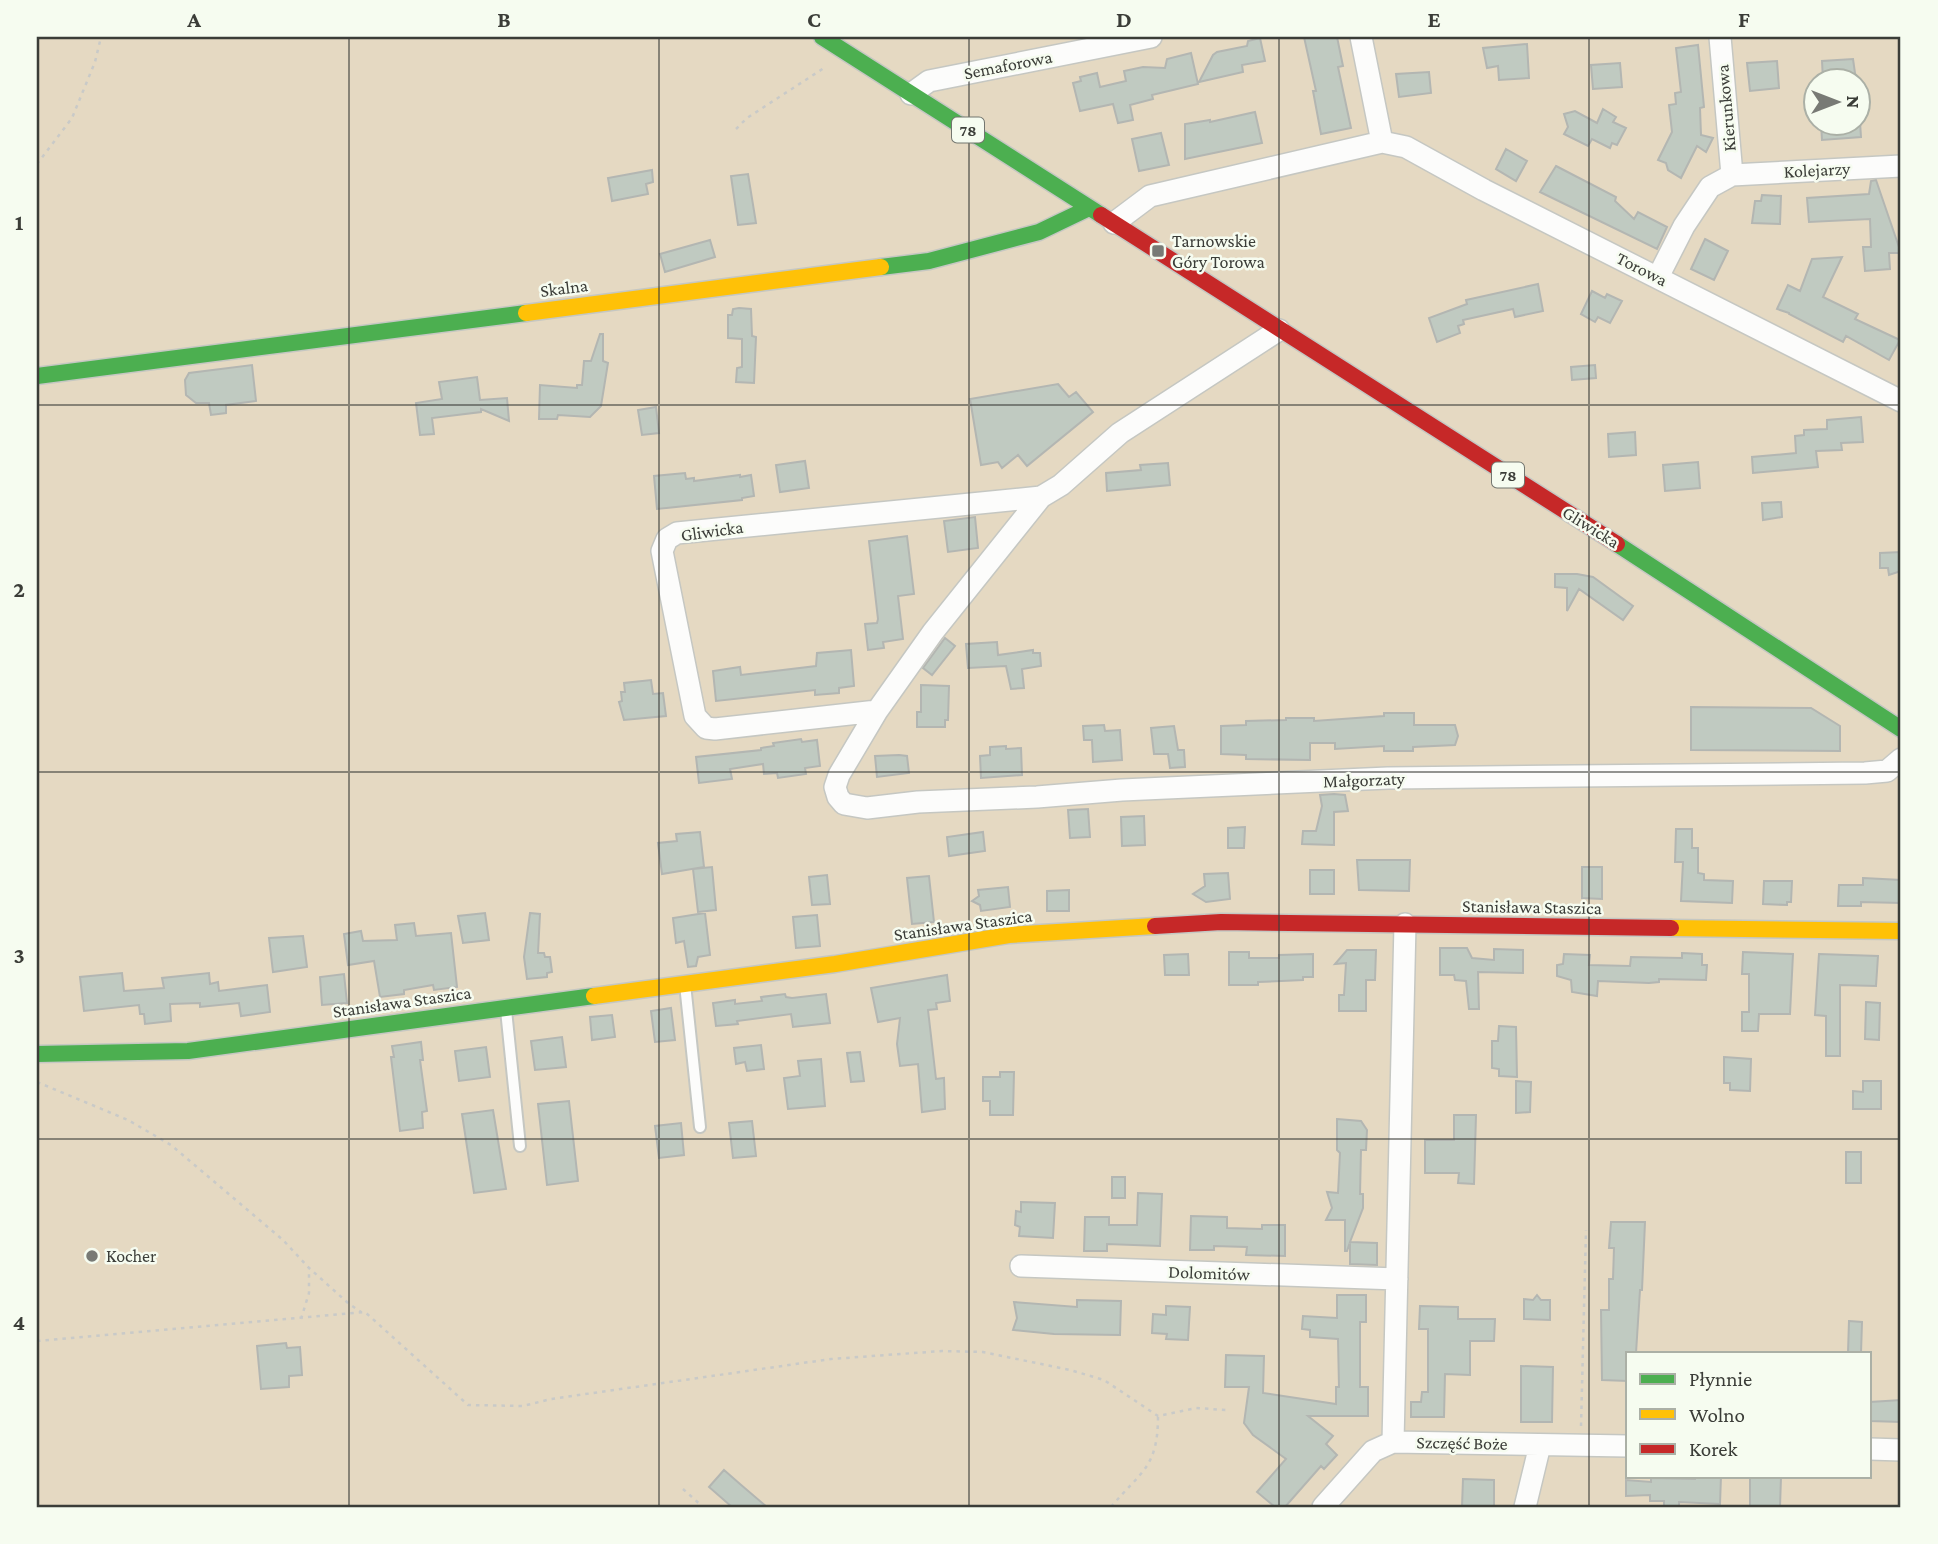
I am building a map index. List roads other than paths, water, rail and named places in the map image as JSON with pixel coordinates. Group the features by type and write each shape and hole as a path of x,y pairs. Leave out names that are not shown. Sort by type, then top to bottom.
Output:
{"street":[{"name":"Gliwicka","path":"822,37 1633,554 1901,729"},
{"name":"Semaforowa","path":"911,94 929,81 1151,37"},
{"path":"1361,37 1382,142"},
{"name":"Kierunkowa","path":"1658,277 1684,226 1710,187 1732,175 1720,37"},
{"name":"Torowa","path":"1114,223 1150,196 1382,142 1406,147 1658,277 1899,394"},
{"name":"Kolejarzy","path":"1732,175 1901,166"},
{"name":"Skalna","path":"37,376 929,261 1039,232 1089,208"},
{"name":"Gliwicka","path":"835,787 839,775 877,711 933,632 1041,497 1061,485 1120,433 1279,330"},
{"name":"Gliwicka","path":"877,711 706,728 695,716 662,551 667,539 677,533 1041,497"},
{"name":"Małgorzaty","path":"835,787 844,804 867,808 918,802 1122,790 1388,778 1865,773 1886,771 1901,759"},
{"name":"Stanisława Staszica","path":"37,1054 188,1051 835,964 1009,935 1221,922 1901,932"},
{"path":"1393,1442 1405,924"},
{"name":"Dolomitów","path":"1021,1266 1397,1279"},
{"name":"Szczęść Boże","path":"1323,1507 1373,1451 1393,1442 1626,1446"},
{"path":"1525,1507 1540,1445"},
{"path":"1871,1449 1901,1450"}],"lane":[{"path":"685,984 700,1127"},
{"path":"505,1008 520,1146"}],"place":[{"name":"Tarnowskie Góry Torowa","path":"1158,251"},
{"name":"Kocher","path":"92,1256"}]}
